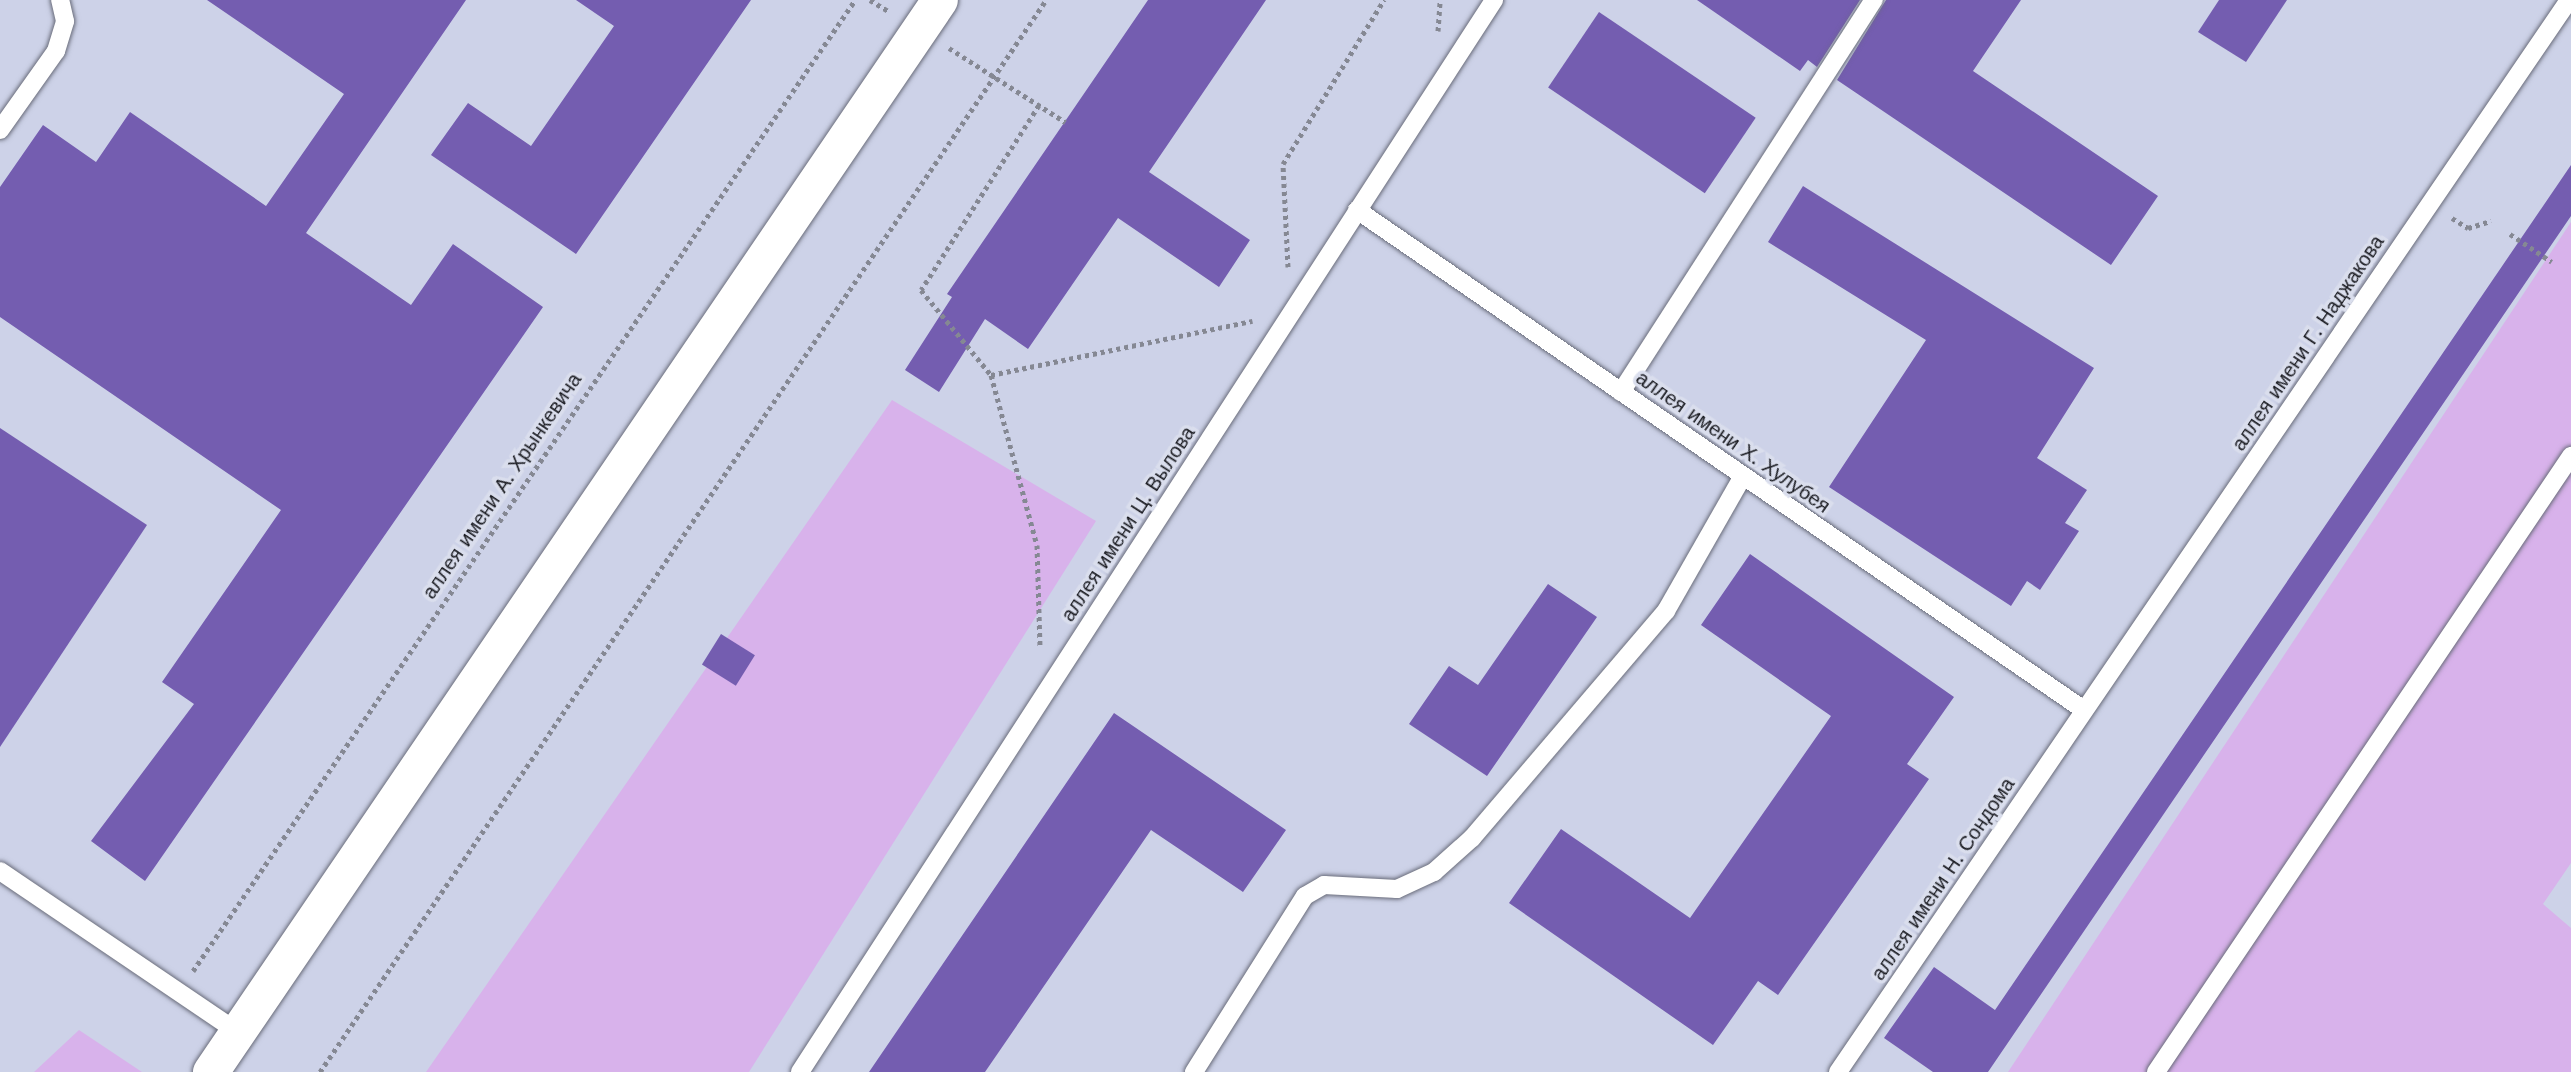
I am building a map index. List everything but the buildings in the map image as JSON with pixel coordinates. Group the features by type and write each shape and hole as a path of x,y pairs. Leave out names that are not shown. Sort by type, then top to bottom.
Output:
{"street":[{"path":"211,1072 940,0"}],"lane":[{"path":"0,130 56,51 65,21 60,0"},
{"name":"аллея имени Ц. Вылова","path":"800,1072 1494,0"},
{"path":"1621,392 1874,0"},
{"name":"аллея имени Г. Наджакова","path":"2084,710 2569,0"},
{"name":"аллея имени Х. Хулубея","path":"1357,210 2084,710"},
{"path":"2156,1072 2571,456"},
{"path":"1194,1072 1305,896 1324,885 1397,889 1434,872 1472,838 1666,611 1743,476"},
{"name":"аллея имени Н. Сондома","path":"1838,1072 2084,710"},
{"path":"0,871 238,1032"}],"path":[{"name":"аллея имени А. Хрынкевича","path":"179,992 855,0"},
{"path":"870,0 1065,122"},
{"path":"320,1072 1046,0"},
{"path":"991,375 1290,314 1283,164 1384,0"},
{"path":"1039,105 921,290 991,375 1037,545 1042,698"},
{"path":"2430,204 2468,228 2491,221"},
{"path":"2510,234 2552,262"}],"shaded area":[{"path":"0,0 2571,0 2571,1072 0,1072"},
{"path":"2571,222 2571,863 2543,904 2571,928 2571,1072 2008,1072"},
{"path":"892,400 1096,521 749,1072 426,1072"},
{"path":"79,1030 142,1072 34,1072"}]}
